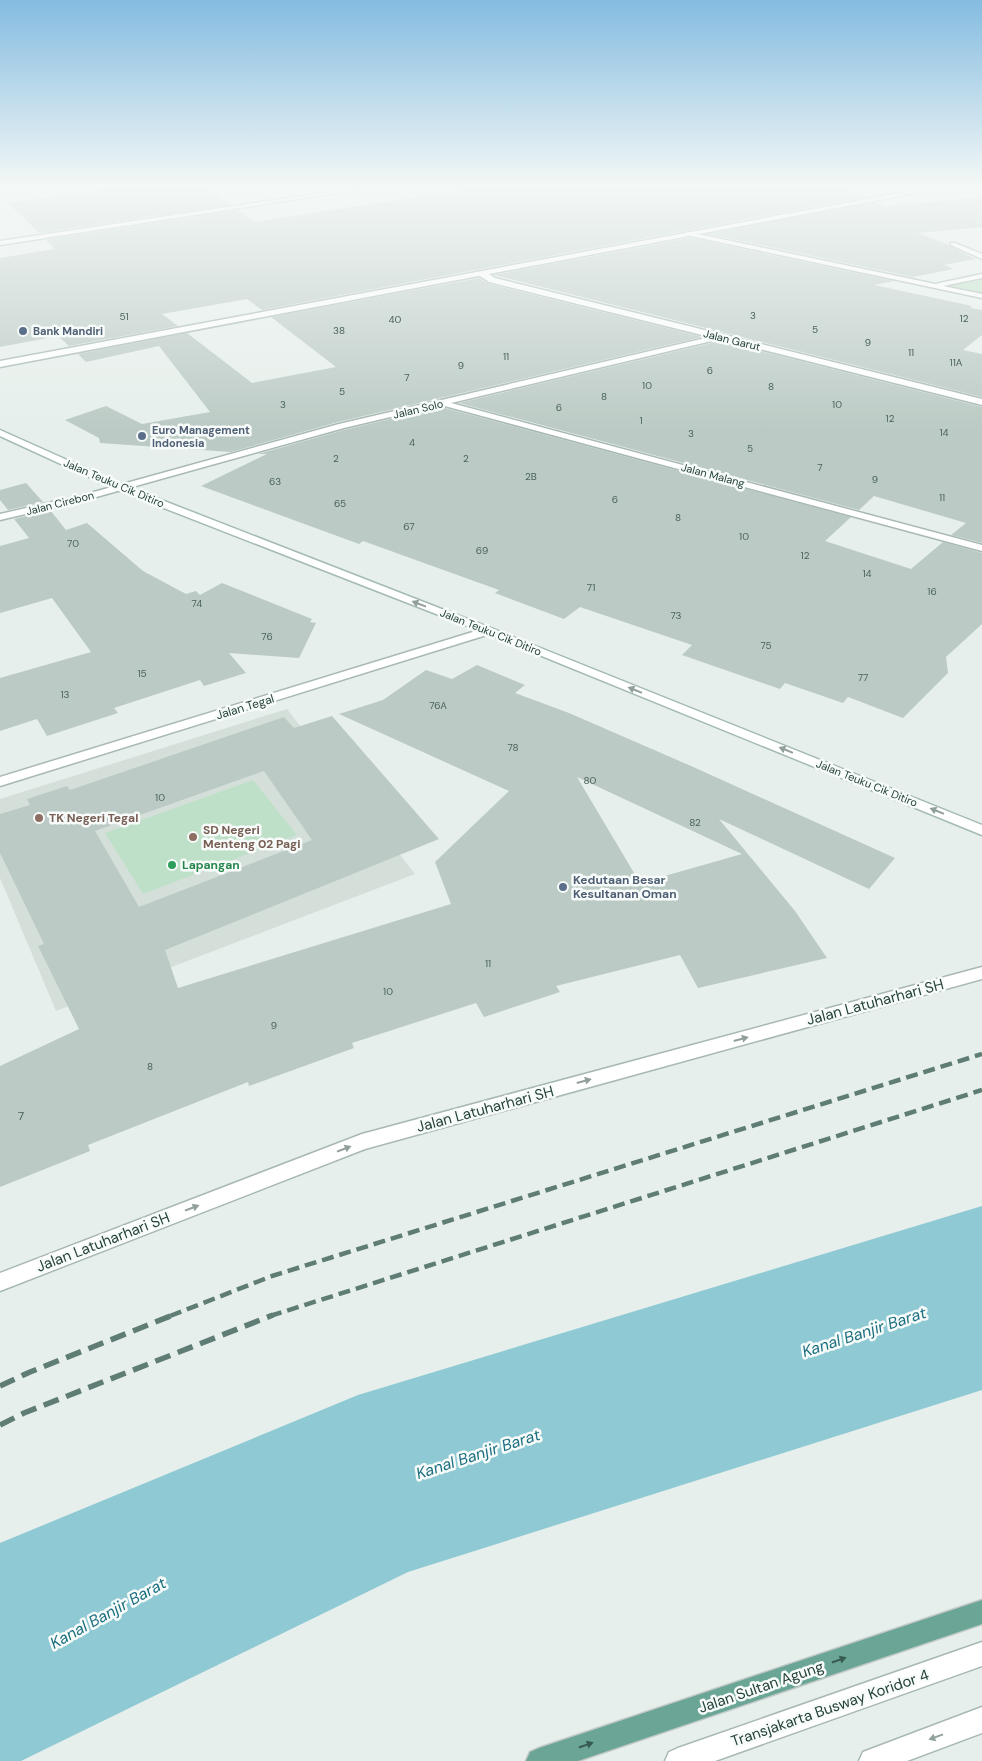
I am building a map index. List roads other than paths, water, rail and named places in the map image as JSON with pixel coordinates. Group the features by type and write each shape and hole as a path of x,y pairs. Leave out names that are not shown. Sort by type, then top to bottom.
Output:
{"main road":[{"name":"Jalan Sultan Agung","path":"540,1761 982,1612"}],"street":[{"path":"0,364 517,267"},
{"path":"843,267 982,296"},
{"name":"Jalan Garut","path":"483,274 492,280 982,402"},
{"path":"932,285 982,276"},
{"path":"456,279 492,280 509,277"},
{"name":"Jalan Solo","path":"119,487 333,429 718,337"},
{"name":"Jalan Malang","path":"444,403 982,548"},
{"name":"Jalan Teuku Cik Ditiro","path":"0,433 119,487 489,631 982,830"},
{"name":"Jalan Cirebon","path":"0,518 119,487"},
{"name":"Jalan Tegal","path":"0,782 489,631"},
{"name":"Jalan Latuharhari SH","path":"0,1282 362,1142 982,973"},
{"name":"Transjakarta Busway Koridor 4","path":"678,1761 982,1654"},
{"path":"872,1761 982,1720"}],"water":[{"name":"Kanal Banjir Barat","path":"982,1206 982,1390 408,1572 21,1761 0,1761 0,1543 358,1395"}],"railway":[{"path":"170,1316 272,1276 982,1054"},
{"path":"272,1315 982,1090"},
{"path":"0,1386 30,1372 173,1315"},
{"path":"0,1425 24,1413 272,1315"}],"place":[{"name":"Bank Mandiri","path":"23,331"},
{"name":"Euro Management Indonesia","path":"142,436"},
{"name":"TK Negeri Tegal","path":"39,818"},
{"name":"SD Negeri Menteng 02 Pagi","path":"193,837"},
{"name":"Lapangan","path":"172,865"},
{"name":"Kedutaan Besar Kesultanan Oman","path":"563,887"}]}
